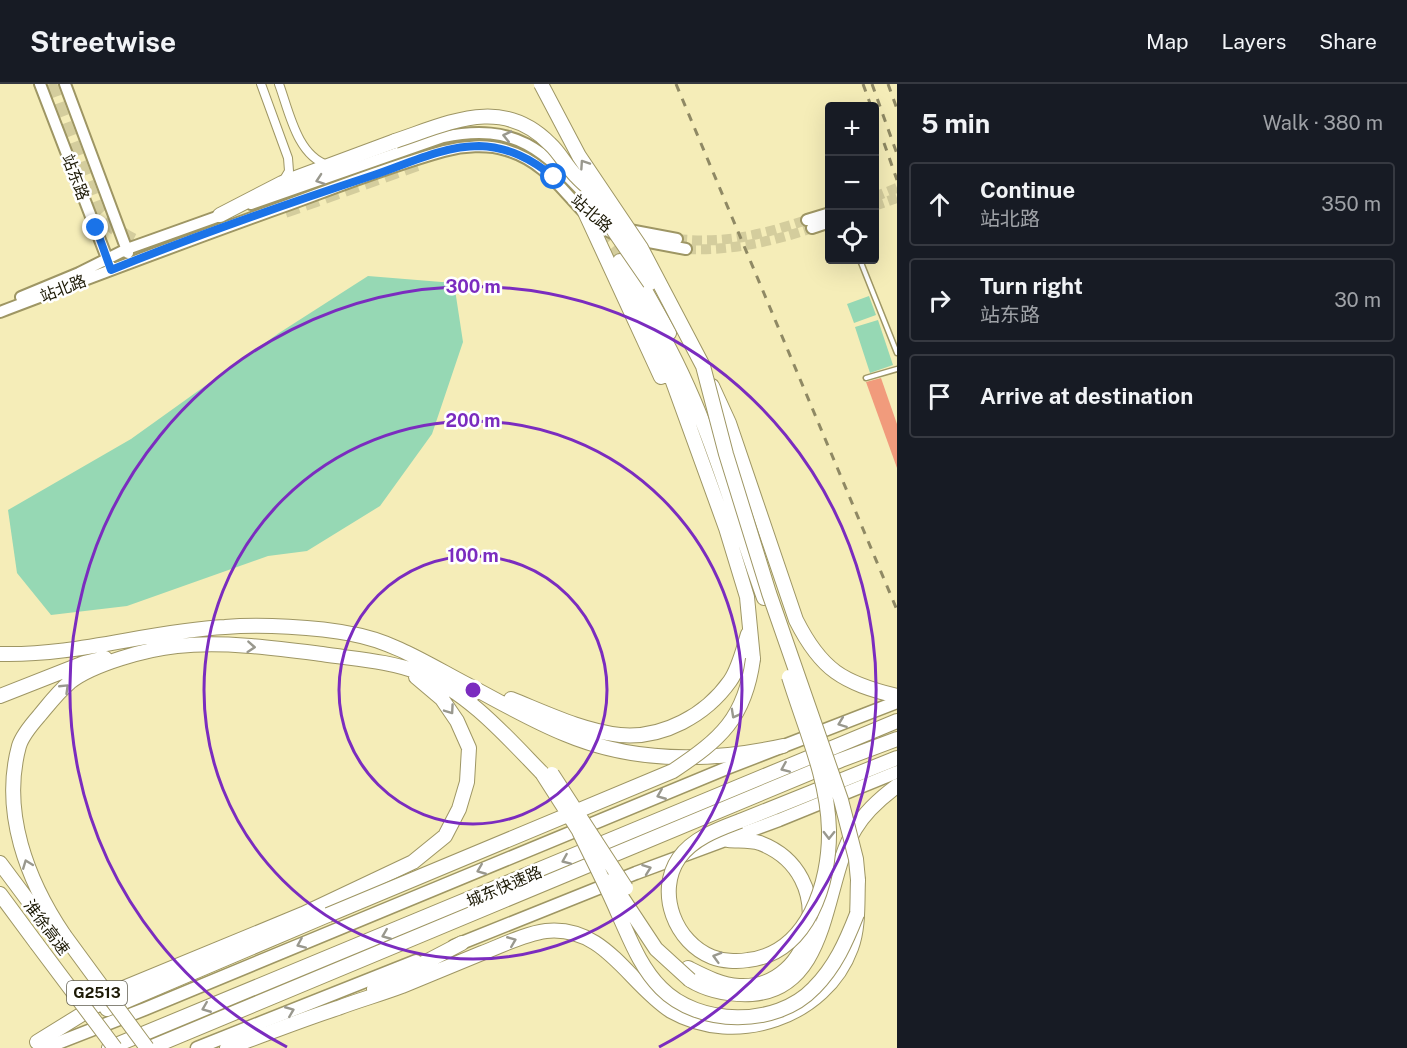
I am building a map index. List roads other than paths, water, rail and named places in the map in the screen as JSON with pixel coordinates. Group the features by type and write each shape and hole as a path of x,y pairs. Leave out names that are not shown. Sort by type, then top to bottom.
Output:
{"highway":[{"path":"541,84 579,156 640,249 704,366 729,423 759,517 796,620 809,646 829,669 858,684 897,696"},
{"path":"220,215 282,183 467,117 497,115 528,126 550,143 577,177 623,241 656,293 693,364 724,443"},
{"path":"577,177 594,192 640,249"},
{"path":"584,210 659,371 683,431 710,480"},
{"path":"609,232 640,279 680,353 702,407 715,459"},
{"path":"36,1046 129,998 674,771 705,749 732,721 749,688 753,659 747,597 710,480 668,368 620,261 673,354 715,459 764,598 822,785 825,793 827,801 829,830 825,876 813,911 797,934 782,947 761,959 738,962 713,958 693,947 679,931 669,898 671,883 679,859 694,844 712,832 740,820 793,800 813,791 824,787 897,758"},
{"path":"227,1048 387,992 521,937 564,931 584,936 605,948 671,1011 693,1021 726,1028 756,1026 782,1020 802,1010 834,980 852,946 857,914 856,859 841,800 769,593 724,443 704,366"},
{"path":"475,689 599,730 622,735 667,729 693,718 716,698 731,679 742,655 750,625"},
{"path":"0,654 31,655 78,650 225,627 352,634 397,648 566,735 607,748 652,755 705,759 741,755 783,746"},
{"path":"0,688 70,659 142,639"},
{"path":"148,1048 60,936 34,884 21,850 14,810 14,774 20,744 39,715 71,681 121,659 176,646 214,645 302,652 366,660 419,672 444,685 487,718 544,770 579,831 657,949 689,974 741,986 766,981 779,975 800,951 809,924 810,904 802,876 790,860 758,843 728,840"},
{"path":"0,696 84,663 112,656 159,650"},
{"path":"36,1046 126,987 303,914 413,862 445,836 459,809 467,782 469,748 457,721 442,699 424,682 407,672 366,660"},
{"path":"444,672 500,719 568,796 658,936 703,988 741,995 759,993 782,984 796,973 807,961 820,938 834,881 855,829 883,797 897,786"},
{"name":"城东快速路","path":"109,1048 897,721"},
{"name":"城东快速路","path":"148,1048 830,764 897,739"},
{"path":"579,831 642,964 662,989 690,1009 724,1018 761,1014 796,1003 813,989 831,968 843,948 857,914"},
{"name":"淮徐高速","path":"0,863 60,936 138,1048"},
{"name":"淮徐高速","path":"1,896 116,1048"},
{"path":"338,1008 462,943"}],"main road":[{"path":"36,1046 145,1009 783,746 897,702"},
{"path":"196,1048 897,772"}],"street":[{"name":"站东路","path":"40,84 110,264"},
{"name":"站东路","path":"65,84 131,262"},
{"path":"279,84 305,149 319,162 330,165"},
{"path":"263,87 288,158 289,171 282,183"},
{"name":"站北路","path":"0,312 110,264 127,249 443,137 467,132 492,133 520,139 542,153 618,227 677,239"},
{"name":"站北路","path":"0,306 110,264 131,262 445,151 478,146 505,149 531,159 554,177 584,210 609,232 686,249"},
{"path":"825,216 809,224 825,222"}],"lane":[{"path":"861,264 897,353"},
{"path":"866,378 897,369"}],"tunnel":[{"path":"50,84 97,210 113,227 132,240 152,246 175,245"},
{"path":"285,211 423,162"},
{"path":"879,195 897,188"},
{"path":"879,204 897,198"},
{"path":"677,239 711,240 743,237 807,220"},
{"path":"686,249 718,249 750,244 812,228"},
{"path":"597,233 620,261"}],"railway":[{"path":"676,84 897,610"},
{"path":"863,84 870,102"},
{"path":"872,84 897,154"},
{"path":"888,84 897,109"},
{"path":"884,143 897,180"}]}
